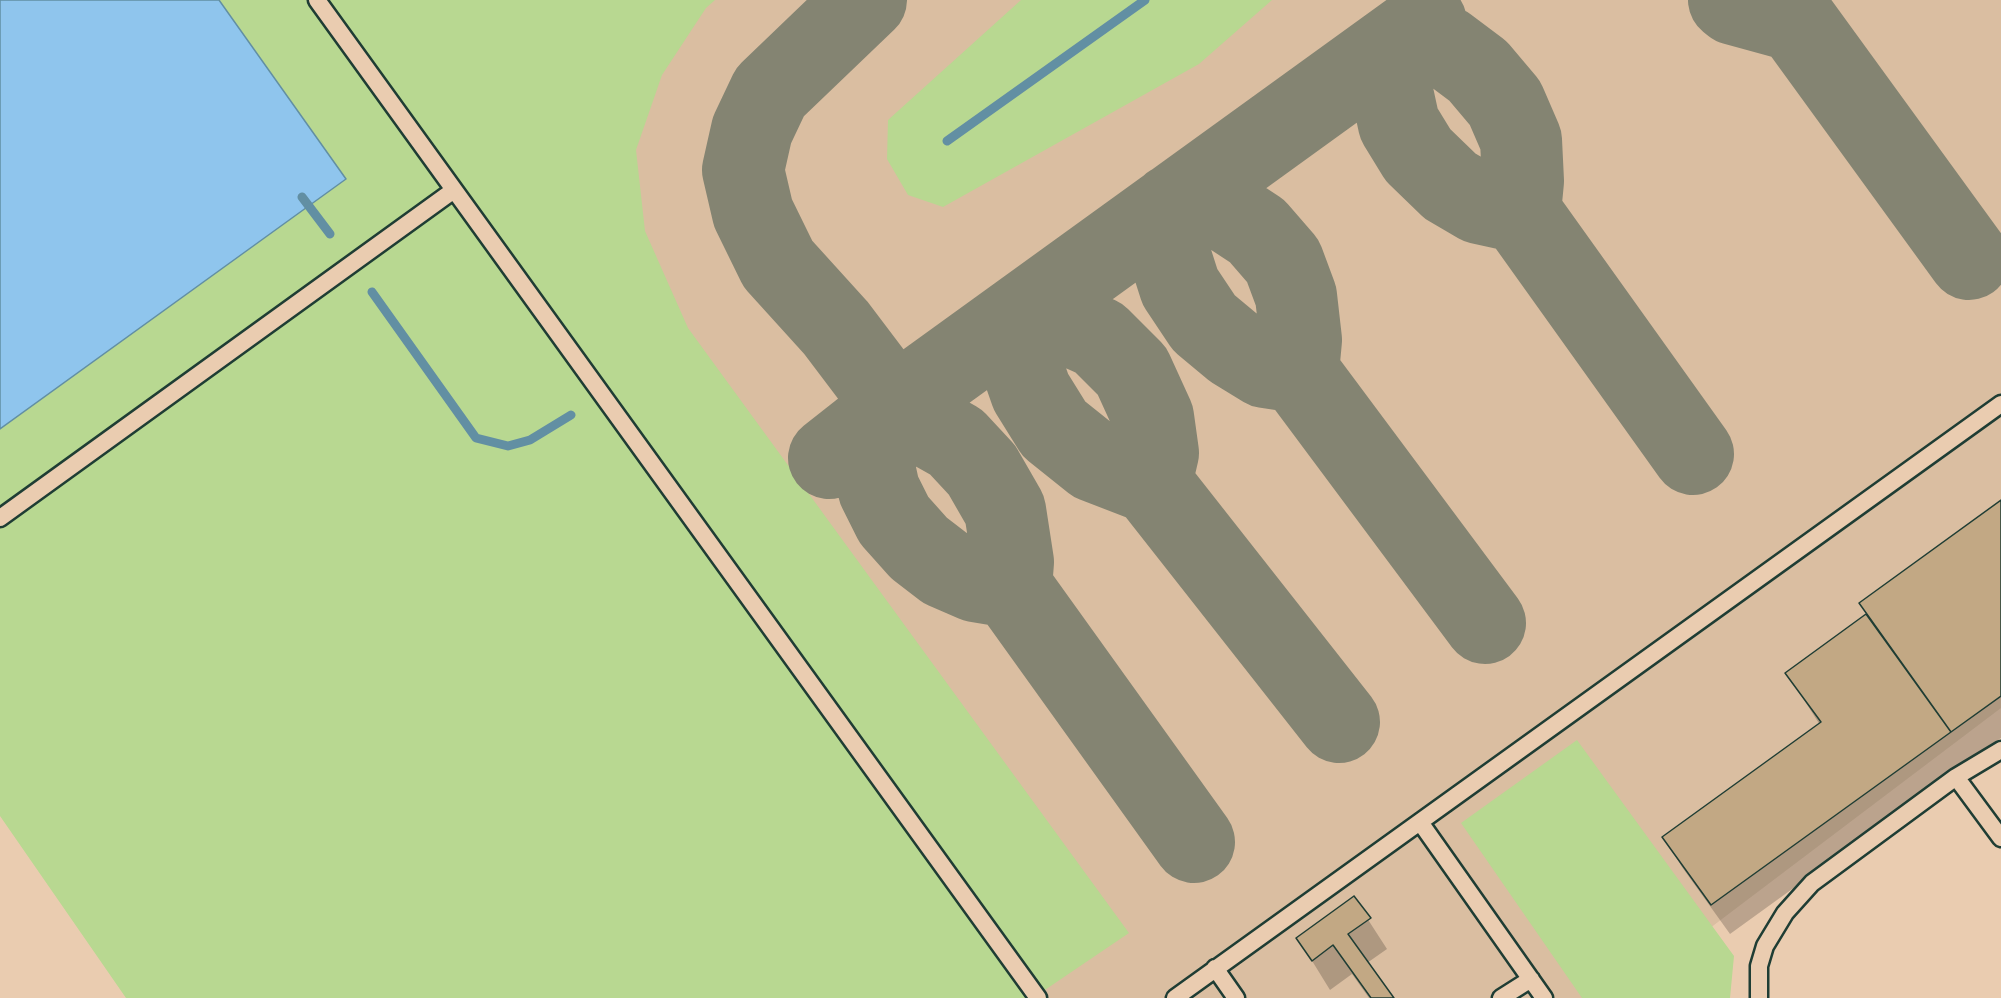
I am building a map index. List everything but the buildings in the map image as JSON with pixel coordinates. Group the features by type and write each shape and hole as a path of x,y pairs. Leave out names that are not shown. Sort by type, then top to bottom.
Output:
{"lane":[{"path":"317,0 1038,998"},
{"path":"0,518 454,190"},
{"path":"1175,998 2001,404"},
{"path":"1759,998 1760,966 1765,946 1785,913 1812,883 1956,777 2001,750"},
{"path":"1956,777 2001,838"},
{"path":"1420,822 1544,998"},
{"path":"1215,968 1236,998"},
{"path":"1501,998 1531,978"}],"shaded area":[{"path":"0,0 2001,0 2001,708 1681,950 1716,998 560,998"}],"green space":[{"path":"0,0 715,0 706,8 662,75 636,150 645,231 688,328 1129,933 1033,998 126,998 0,816"},
{"path":"1021,0 1272,0 1199,64 943,207 908,195 887,159 888,120"},
{"path":"1577,740 1734,956 1730,998 1582,998 1461,823"}],"water":[{"path":"0,0 219,0 346,179 0,429"}],"waterway":[{"path":"947,141 1145,0"},
{"path":"302,197 330,234"},
{"path":"372,292 476,438 508,446 530,440 571,415"}],"taxiway":[{"path":"866,0 770,92 752,130 743,170 753,213 778,264 836,328 895,406"},
{"path":"1729,0 1734,4 1796,21 1969,259"},
{"path":"829,458 895,406 1426,22"},
{"path":"1520,212 1479,203 1450,186 1418,155 1399,124 1391,87 1403,39 1446,47 1478,71 1505,103 1521,140 1523,181 1520,212 1693,454"},
{"path":"1298,372 1301,340 1296,296 1283,261 1257,231 1222,208 1201,200 1171,206 1164,237 1180,287 1204,323 1234,348 1265,367 1298,372 1485,623"},
{"path":"1151,483 1158,453 1153,417 1132,371 1099,338 1061,321 1020,316 1017,352 1031,392 1054,429 1094,461 1151,483 1339,722"},
{"path":"884,416 931,428 956,442 982,470 1005,510 1013,562 1011,587"},
{"path":"871,426 871,453 879,490 894,520 919,548 945,568 975,581 1011,587 1194,842"}]}
